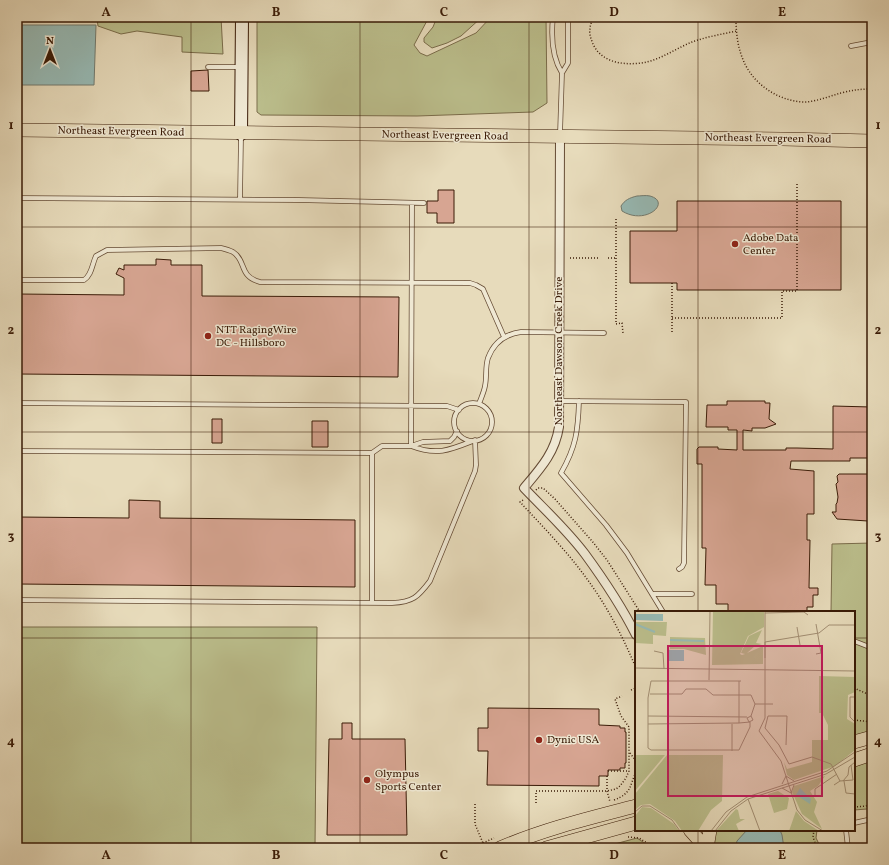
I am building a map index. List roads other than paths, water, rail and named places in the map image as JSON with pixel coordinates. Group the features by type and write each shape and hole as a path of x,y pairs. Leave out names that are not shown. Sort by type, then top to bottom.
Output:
{"main road":[{"name":"Northeast Evergreen Road","path":"17,130 872,141"},
{"path":"855,742 872,737"},
{"path":"855,760 872,754"},
{"path":"500,848 574,822 635,806"},
{"path":"546,848 572,844 635,823"},
{"path":"691,831 707,848"},
{"path":"707,848 710,831"}],"street":[{"path":"241,134 242,17"},
{"name":"Northeast Dawson Creek Drive","path":"560,137 559,427 548,459 524,488 584,553 613,594 635,633"},
{"path":"702,831 707,848"}],"lane":[{"path":"560,137 562,73 568,63 568,18 553,18 554,56 562,73"},
{"path":"851,46 872,42"},
{"path":"208,67 241,67"},
{"path":"240,199 241,134"},
{"path":"17,198 240,199 424,203"},
{"path":"411,446 412,203"},
{"path":"17,280 84,280 88,278 91,273 98,253 107,250 220,248 231,251 238,257 247,276 254,281 260,282 470,283 483,289 504,337"},
{"path":"479,404 485,386 488,358 492,350 504,337 512,333 521,332 604,333"},
{"path":"560,401 686,402 684,563 679,569"},
{"path":"579,401 576,440 573,450 561,473 606,525 627,553 662,611"},
{"path":"411,446 423,451 449,451 482,438 488,434 492,420 490,413 485,407 479,404 471,403 464,405 459,410 455,416 454,424 456,430 461,436 468,440 475,440"},
{"path":"17,404 447,406 459,410"},
{"path":"17,451 372,453 382,446 411,446 423,442 450,441 454,437 456,430"},
{"path":"17,600 372,603 408,601 422,591 430,580 476,465 475,440"},
{"path":"372,453 372,603"},
{"path":"652,594 692,594"},
{"path":"855,641 872,648"},
{"path":"855,823 872,819"},
{"path":"846,831 848,848"}],"water":[{"path":"17,25 96,25 94,85 17,85"},
{"path":"637,196 650,196 656,199 658,203 657,207 653,211 640,216 631,215 622,211 621,206 624,202 629,198"},
{"path":"746,831 780,831 784,848 735,848 737,841"}],"place":[{"name":"Adobe Data Center","path":"735,244"},
{"name":"NTT RagingWire DC - Hillsboro","path":"208,336"},
{"name":"Dynic USA","path":"539,740"},
{"name":"Olympus Sports Center","path":"367,780"}]}
